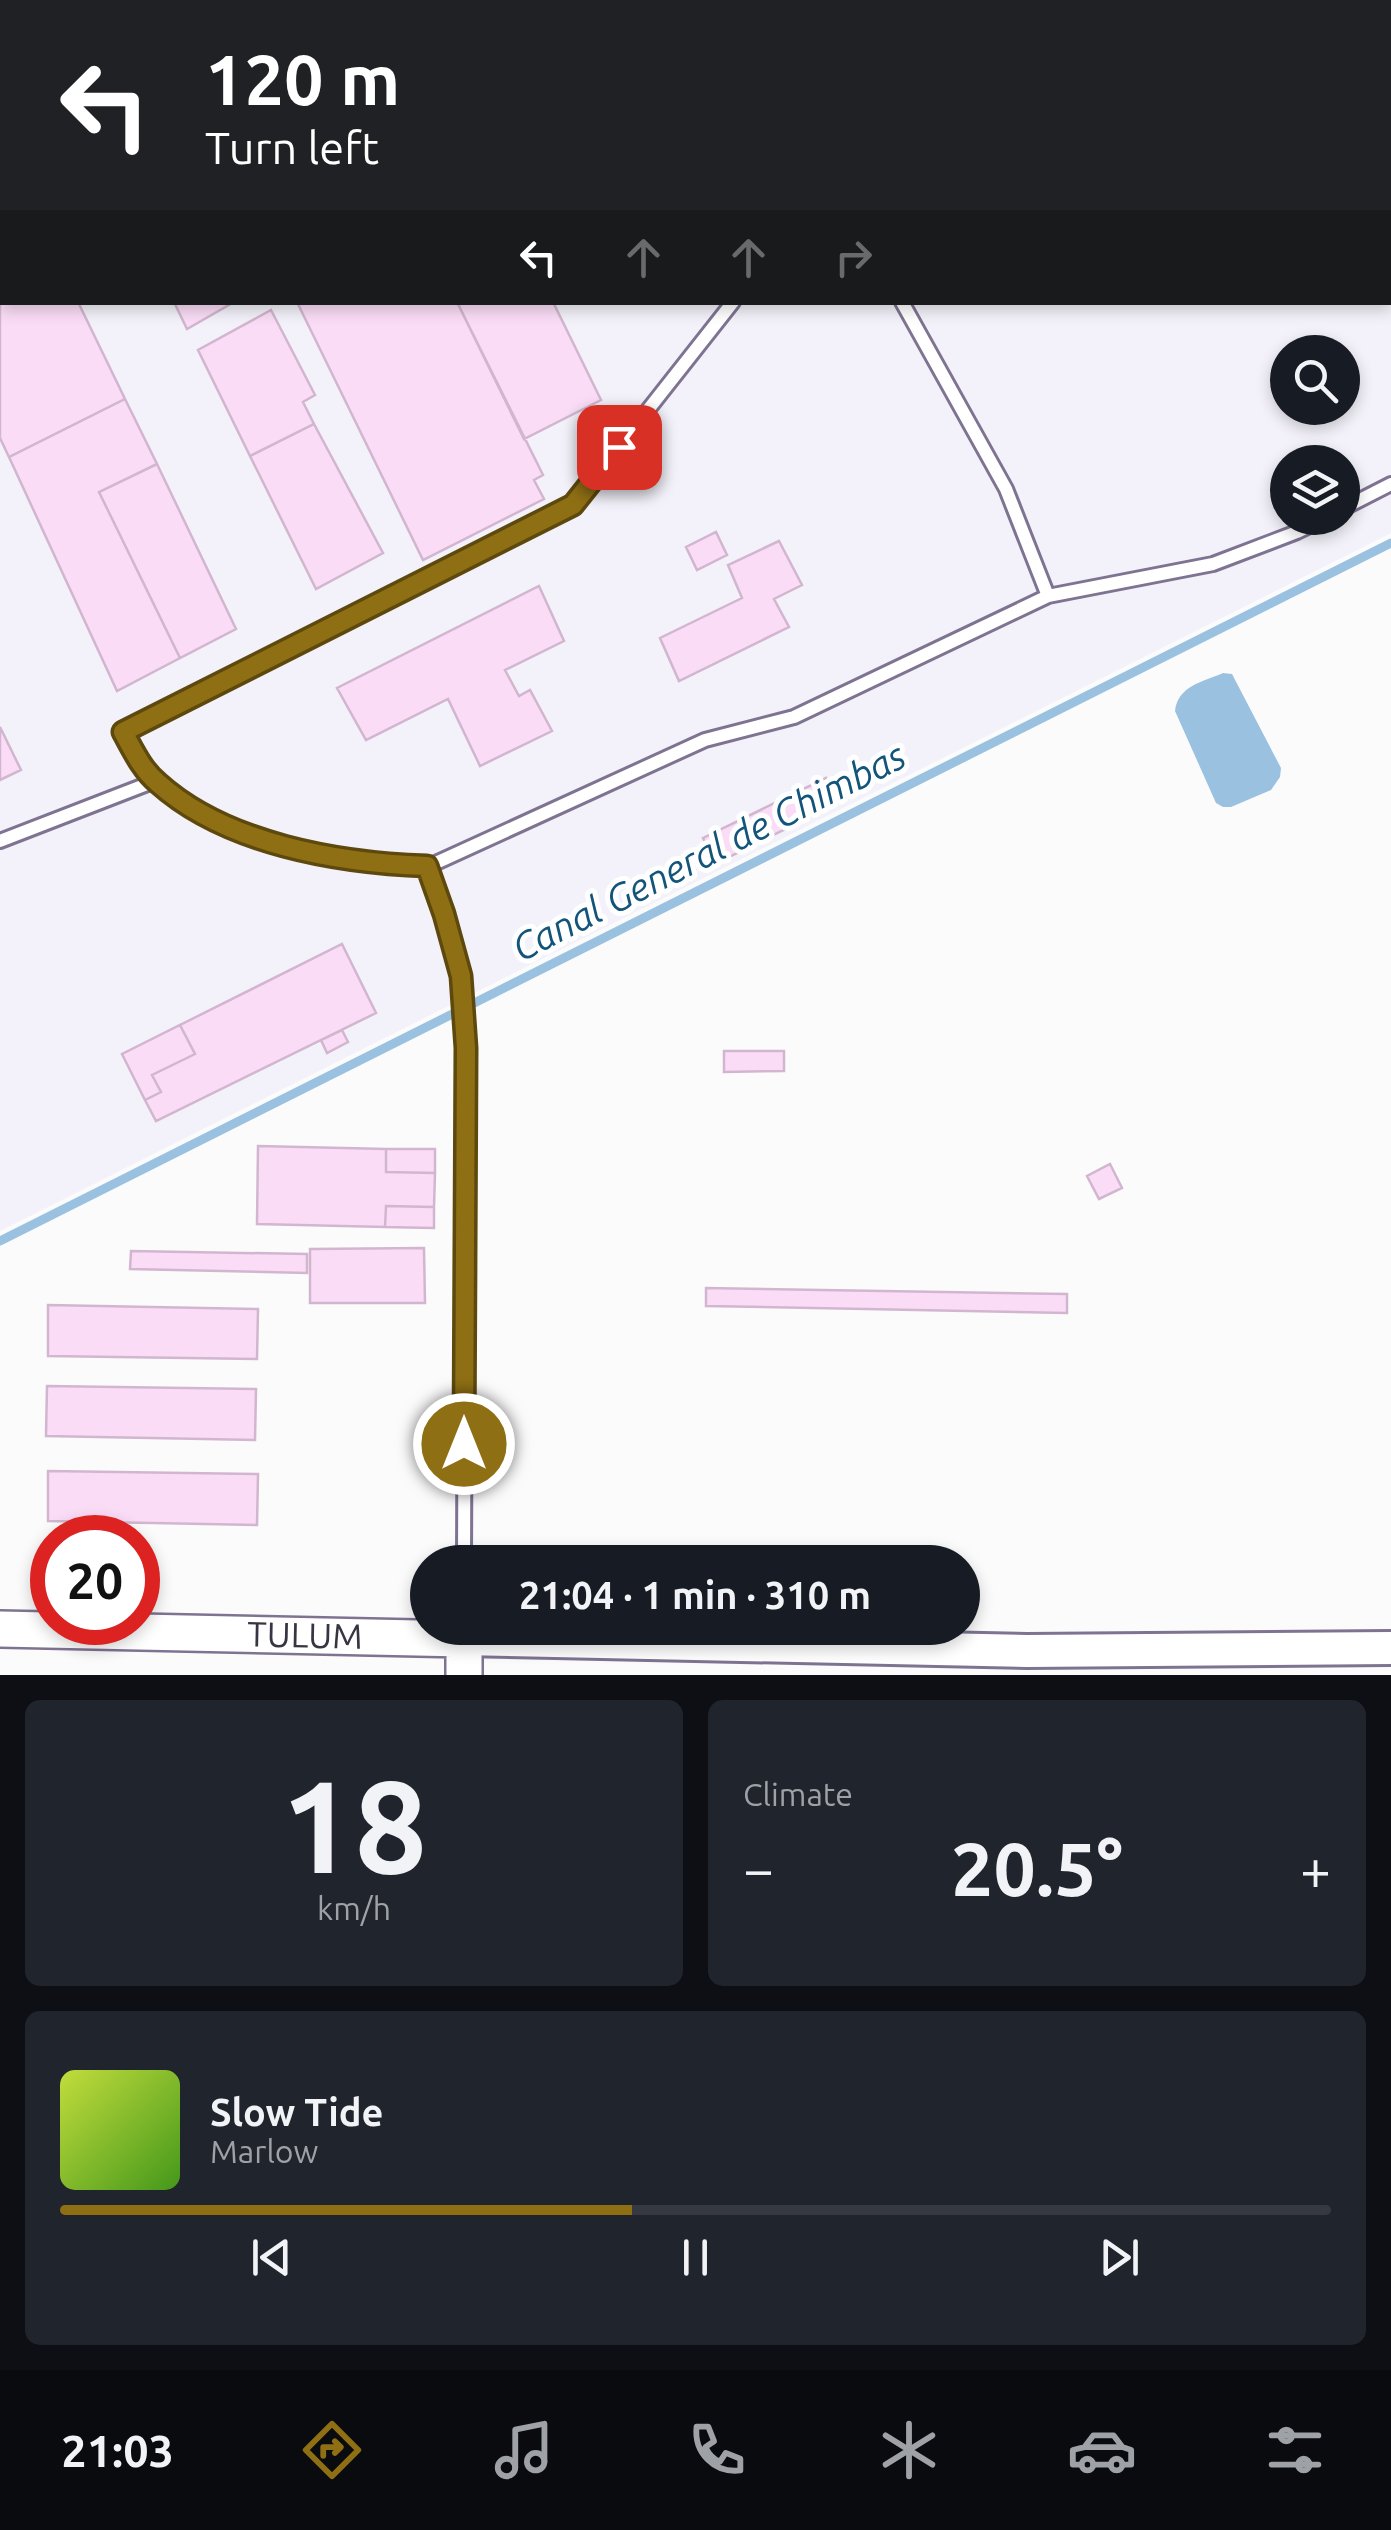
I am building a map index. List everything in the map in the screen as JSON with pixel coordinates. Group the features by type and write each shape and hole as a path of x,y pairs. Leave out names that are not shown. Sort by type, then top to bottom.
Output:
{"main road":[{"name":"TULUM","path":"0,1629 410,1633"},
{"path":"464,1645 464,1675"}],"street":[{"name":"TULUM","path":"840,1645 1028,1651 1391,1648"}],"lane":[{"path":"730,305 573,505 123,732 155,782 199,814 258,838 342,859 427,866 705,740 794,717 1048,596 1213,564 1289,535"},
{"path":"904,305 1006,490 1048,596"},
{"path":"1360,500 1391,484"},
{"path":"0,841 155,782"},
{"path":"427,866 461,976 466,1048 464,1545"}],"shaded area":[{"path":"0,305 1391,305 1391,533 0,1231"}],"water":[{"path":"1223,673 1232,674 1281,768 1271,790 1231,807 1216,803 1175,711 1186,690"}],"building":[{"path":"0,305 79,305 125,399 9,457 0,438"},
{"path":"175,305 229,305 187,329"},
{"path":"298,305 458,305 543,475 534,480 544,499 423,560"},
{"path":"458,305 554,305 601,400 524,439"},
{"path":"271,310 315,395 303,402 314,424 250,456 198,350"},
{"path":"125,399 157,464 99,492 180,658 117,691 9,457"},
{"path":"314,424 383,553 316,589 250,456"},
{"path":"157,464 236,629 180,658 99,492"},
{"path":"716,532 727,555 697,570 686,547"},
{"path":"779,541 802,585 774,599 789,627 679,681 660,638 742,598 728,565"},
{"path":"539,586 564,641 505,670 519,696 530,690 552,731 480,766 448,699 366,740 337,688"},
{"path":"0,727 21,770 0,780"},
{"path":"826,778 838,803 715,864 703,838"},
{"path":"342,944 376,1013 156,1121 145,1100 161,1092 152,1075 195,1054 180,1025"},
{"path":"180,1025 195,1054 152,1075 161,1092 145,1100 122,1054"},
{"path":"342,1030 348,1042 327,1053 321,1040"},
{"path":"724,1051 784,1051 784,1071 724,1072"},
{"path":"258,1146 386,1149 386,1172 435,1173 434,1207 386,1206 385,1227 257,1224"},
{"path":"386,1149 435,1149 435,1173 386,1172"},
{"path":"1110,1164 1122,1188 1099,1199 1087,1176"},
{"path":"386,1206 434,1207 434,1228 385,1227"},
{"path":"424,1248 425,1303 310,1303 310,1249"},
{"path":"131,1251 307,1254 307,1273 130,1269"},
{"path":"706,1288 1067,1294 1067,1313 706,1306"},
{"path":"48,1305 258,1309 257,1359 48,1356"},
{"path":"47,1386 256,1389 255,1440 46,1436"},
{"path":"48,1471 258,1474 257,1525 160,1523 160,1515 48,1515"}],"waterway":[{"name":"Canal General de Chimbas","path":"0,1241 1391,543"}],"route":[{"path":"464,1444 466,1048 461,976 427,866 342,859 258,838 199,814 155,782 123,732 573,505 619,447"}]}
